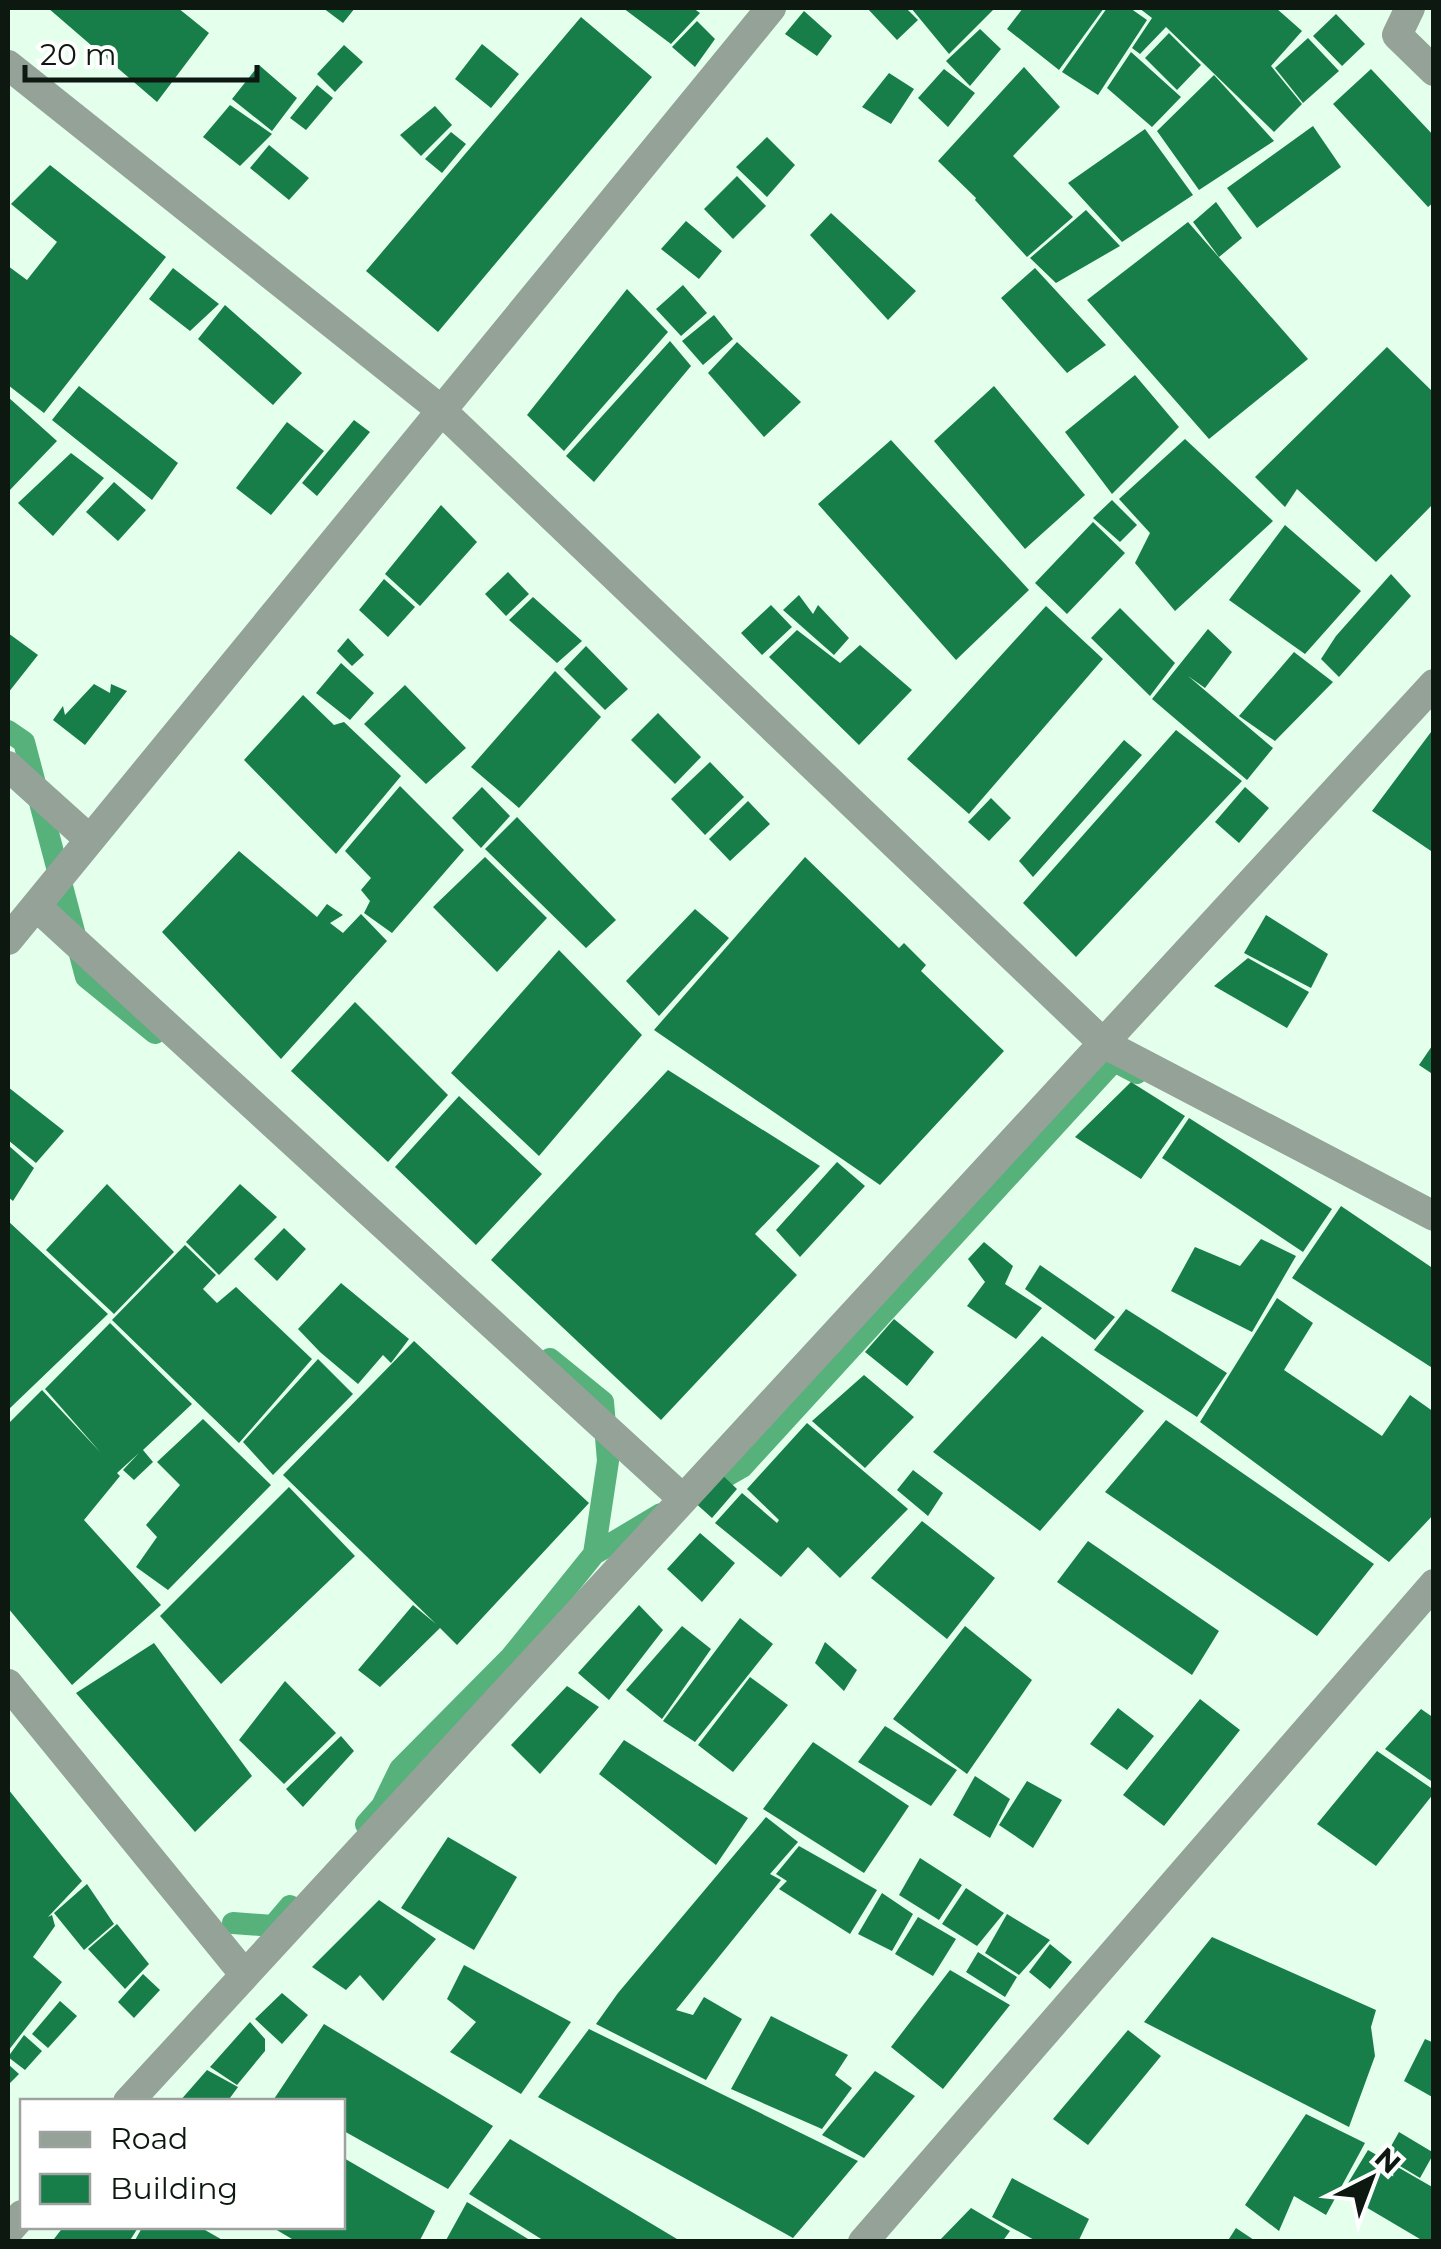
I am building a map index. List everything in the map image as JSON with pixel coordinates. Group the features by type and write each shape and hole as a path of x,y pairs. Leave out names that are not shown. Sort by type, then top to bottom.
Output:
{"street":[{"path":"8,940 771,8"},
{"path":"1410,8 1397,35 1434,71"},
{"path":"8,65 441,410 1104,1043 1434,1216"},
{"path":"131,2099 1434,684"},
{"path":"8,766 89,839"},
{"path":"36,906 683,1498"},
{"path":"863,2242 1434,1584"},
{"path":"8,1684 245,1976"}],"building":[{"path":"48,8 178,8 209,33 157,102"},
{"path":"323,8 355,8 343,23"},
{"path":"623,8 693,8 700,13 671,44"},
{"path":"867,8 906,8 918,20 897,40"},
{"path":"911,8 995,8 949,54"},
{"path":"1023,8 1104,8 1059,70 1007,29"},
{"path":"1107,8 1130,8 1147,20 1098,95 1062,72"},
{"path":"1139,8 1276,8 1302,31 1271,66 1302,104 1274,132 1166,27 1140,54 1132,48 1152,18"},
{"path":"804,11 832,36 817,56 785,34"},
{"path":"1336,14 1365,44 1342,66 1313,36"},
{"path":"581,17 652,77 438,332 366,271"},
{"path":"697,21 715,39 695,67 672,47"},
{"path":"980,29 1001,49 970,86 946,61"},
{"path":"1169,33 1201,65 1177,90 1145,58"},
{"path":"1308,38 1339,71 1303,103 1275,68"},
{"path":"482,44 519,74 491,108 455,79"},
{"path":"344,45 363,62 335,92 317,74"},
{"path":"1131,52 1181,97 1152,127 1107,88"},
{"path":"259,65 297,98 272,131 232,99"},
{"path":"1024,67 1060,107 1013,156 1073,217 1027,257 938,161"},
{"path":"944,69 975,93 948,127 918,98"},
{"path":"1371,69 1434,136 1434,202 1428,207 1333,104"},
{"path":"889,73 914,89 891,124 862,107"},
{"path":"1214,75 1274,141 1199,190 1157,131"},
{"path":"317,85 333,98 306,130 290,118"},
{"path":"230,105 272,134 240,166 203,137"},
{"path":"435,106 452,125 421,156 400,135"},
{"path":"1313,126 1341,167 1257,228 1227,188"},
{"path":"1145,129 1193,195 1122,242 1068,183"},
{"path":"451,132 466,144 442,173 425,159"},
{"path":"767,137 795,165 767,197 736,167"},
{"path":"269,145 309,178 289,200 250,168"},
{"path":"50,165 166,257 44,413 8,385 8,266 27,280 57,242 11,204"},
{"path":"737,176 766,206 733,239 704,209"},
{"path":"1216,202 1242,238 1219,257 1193,222"},
{"path":"1086,210 1120,246 1056,283 1030,258"},
{"path":"831,213 916,291 888,320 810,235"},
{"path":"686,221 722,251 699,279 661,249"},
{"path":"1188,222 1308,359 1209,439 1087,300"},
{"path":"173,268 219,304 190,331 149,299"},
{"path":"1035,268 1106,345 1067,373 1001,298"},
{"path":"683,285 707,313 681,336 656,309"},
{"path":"627,289 668,332 564,451 527,415"},
{"path":"225,305 302,373 273,405 198,339"},
{"path":"714,315 733,339 703,365 682,341"},
{"path":"670,341 691,366 594,482 566,456"},
{"path":"737,342 801,402 764,437 708,373"},
{"path":"1387,347 1434,393 1434,503 1376,562 1297,489 1285,507 1255,477"},
{"path":"1135,375 1179,427 1112,494 1065,432"},
{"path":"79,386 178,463 152,500 52,420"},
{"path":"994,386 1085,495 1025,549 934,441"},
{"path":"8,397 57,441 8,492"},
{"path":"354,420 370,432 317,496 302,483"},
{"path":"287,422 324,451 271,515 236,488"},
{"path":"1185,439 1273,521 1175,611 1135,563 1150,533 1119,499"},
{"path":"891,440 1029,590 956,660 818,504"},
{"path":"71,453 104,478 53,536 18,503"},
{"path":"114,482 146,510 118,541 86,512"},
{"path":"1112,500 1137,525 1120,542 1093,518"},
{"path":"441,505 477,542 420,606 385,574"},
{"path":"1093,522 1125,553 1067,614 1035,583"},
{"path":"1285,525 1361,591 1305,654 1229,600"},
{"path":"508,572 529,594 506,616 485,594"},
{"path":"1391,574 1411,596 1339,677 1321,659 1336,636"},
{"path":"384,579 415,607 388,637 359,610"},
{"path":"799,595 813,614 818,605 849,638 834,655 783,610"},
{"path":"533,597 582,641 557,663 509,620"},
{"path":"771,605 792,627 762,655 741,633"},
{"path":"1046,606 1103,659 969,814 907,759"},
{"path":"1120,608 1175,663 1150,696 1091,638"},
{"path":"1208,629 1232,652 1205,688 1188,676 1273,748 1247,780 1152,699"},
{"path":"797,630 840,663 860,645 912,690 859,745 769,657"},
{"path":"8,633 38,655 8,693"},
{"path":"348,638 364,655 352,666 337,651"},
{"path":"586,646 628,689 605,710 564,669"},
{"path":"1294,652 1333,682 1275,741 1239,716"},
{"path":"341,663 374,693 350,720 316,693"},
{"path":"555,671 601,717 519,808 471,767"},
{"path":"94,684 110,693 111,684 127,691 85,745 53,720 63,706 65,715"},
{"path":"405,685 466,748 426,784 364,724"},
{"path":"303,695 334,725 344,722 401,776 336,854 244,760"},
{"path":"658,713 701,757 675,784 631,740"},
{"path":"1434,728 1434,853 1372,811"},
{"path":"1176,730 1242,781 1076,957 1023,903"},
{"path":"1124,740 1142,755 1033,877 1019,861"},
{"path":"710,762 744,797 705,835 671,799"},
{"path":"400,786 464,850 392,933 364,913 370,901 361,890 371,878 345,851"},
{"path":"482,787 510,816 481,848 452,818"},
{"path":"1245,787 1269,808 1239,843 1215,822"},
{"path":"991,798 1011,818 989,841 968,822"},
{"path":"748,801 770,824 730,861 709,839"},
{"path":"517,817 616,920 586,948 485,849"},
{"path":"239,851 317,917 327,904 343,915 330,923 343,933 361,914 387,941 281,1059 162,932"},
{"path":"485,857 547,918 497,972 433,907"},
{"path":"805,857 899,948 904,943 926,965 921,971 1004,1051 880,1185 654,1030"},
{"path":"695,909 729,938 659,1016 626,981"},
{"path":"1266,915 1328,954 1311,988 1244,953"},
{"path":"559,950 642,1035 539,1156 451,1073"},
{"path":"1248,958 1309,992 1287,1028 1214,986"},
{"path":"355,1002 448,1095 388,1162 291,1071"},
{"path":"1434,1043 1434,1075 1419,1065"},
{"path":"668,1070 820,1166 755,1234 797,1275 661,1420 491,1260"},
{"path":"1131,1082 1185,1116 1141,1179 1075,1137"},
{"path":"8,1087 64,1131 36,1163 8,1140"},
{"path":"459,1096 542,1174 476,1245 395,1167"},
{"path":"1189,1118 1332,1209 1303,1252 1162,1158"},
{"path":"8,1145 34,1168 13,1201 8,1197"},
{"path":"837,1162 865,1186 800,1257 776,1230"},
{"path":"107,1184 174,1252 114,1314 46,1250"},
{"path":"240,1184 277,1217 219,1275 186,1242"},
{"path":"1341,1206 1434,1269 1434,1369 1292,1278"},
{"path":"8,1221 108,1314 8,1410"},
{"path":"284,1228 306,1249 277,1281 254,1259"},
{"path":"1261,1239 1296,1256 1252,1332 1171,1291 1195,1247 1240,1266"},
{"path":"984,1242 1013,1266 1005,1284 1042,1308 1016,1339 967,1306 985,1282 968,1259"},
{"path":"185,1245 216,1275 203,1289 217,1303 236,1287 312,1359 239,1443 112,1320"},
{"path":"1040,1265 1115,1317 1095,1340 1025,1289"},
{"path":"341,1283 409,1339 391,1363 383,1355 358,1384 298,1329"},
{"path":"1277,1298 1313,1323 1284,1370 1382,1436 1410,1395 1434,1412 1434,1514 1389,1562 1200,1422"},
{"path":"1126,1309 1227,1373 1197,1417 1094,1350"},
{"path":"894,1319 934,1352 907,1386 865,1352"},
{"path":"110,1323 192,1404 143,1450 153,1462 134,1480 123,1470 139,1453 117,1473 120,1476 84,1520 161,1605 72,1685 8,1608 8,1424 42,1390 101,1453 45,1389"},
{"path":"1042,1336 1144,1411 1040,1531 933,1452"},
{"path":"414,1341 589,1503 457,1645 440,1628 380,1687 358,1670 413,1605 436,1624 283,1475"},
{"path":"318,1359 353,1394 273,1475 243,1442"},
{"path":"864,1375 914,1417 865,1468 812,1421"},
{"path":"203,1419 271,1485 168,1590 136,1567 157,1537 146,1525 180,1485 157,1462"},
{"path":"1166,1420 1374,1564 1317,1636 1105,1492"},
{"path":"807,1423 908,1509 840,1578 808,1547 781,1577 715,1523 742,1493 777,1523 779,1520 747,1489"},
{"path":"913,1470 943,1493 928,1516 897,1490"},
{"path":"718,1471 737,1489 712,1518 692,1500"},
{"path":"289,1487 355,1556 221,1684 160,1616"},
{"path":"922,1521 995,1578 947,1639 871,1578"},
{"path":"700,1533 735,1563 702,1602 667,1569"},
{"path":"1088,1541 1219,1631 1192,1675 1057,1582"},
{"path":"639,1605 663,1630 609,1700 578,1673"},
{"path":"740,1618 773,1644 695,1742 663,1721"},
{"path":"682,1626 711,1649 662,1719 626,1690"},
{"path":"965,1626 1032,1680 967,1774 893,1719"},
{"path":"825,1642 857,1670 844,1691 815,1663"},
{"path":"154,1643 252,1776 195,1832 76,1693"},
{"path":"750,1677 788,1705 733,1772 698,1745"},
{"path":"285,1681 336,1733 284,1784 239,1740"},
{"path":"567,1686 599,1707 540,1774 511,1745"},
{"path":"1200,1699 1240,1730 1164,1826 1123,1795"},
{"path":"1118,1708 1154,1736 1127,1770 1090,1744"},
{"path":"1421,1709 1434,1718 1434,1783 1385,1749"},
{"path":"885,1726 957,1770 931,1806 858,1762"},
{"path":"341,1736 354,1751 303,1807 286,1789"},
{"path":"624,1740 748,1818 716,1865 599,1774"},
{"path":"813,1742 909,1806 864,1873 763,1809"},
{"path":"1377,1751 1434,1793 1376,1866 1317,1824"},
{"path":"975,1776 1010,1799 990,1838 953,1815"},
{"path":"1027,1781 1062,1800 1033,1848 999,1825"},
{"path":"8,1789 82,1881 48,1917 52,1915 55,1926 33,1957 62,1982 8,2051"},
{"path":"766,1817 798,1842 770,1874 781,1880 676,2010 693,2015 704,1997 742,2019 706,2080 596,2024"},
{"path":"448,1837 517,1877 474,1950 401,1908"},
{"path":"799,1846 877,1890 850,1934 779,1889 787,1881 776,1874"},
{"path":"920,1858 962,1885 939,1920 899,1895"},
{"path":"87,1884 114,1924 84,1950 54,1913"},
{"path":"966,1888 1004,1913 977,1946 942,1924"},
{"path":"882,1893 913,1914 892,1951 858,1934"},
{"path":"379,1900 436,1939 383,2001 360,1975 346,1990 312,1967"},
{"path":"1007,1914 1050,1940 1019,1975 985,1953"},
{"path":"918,1917 956,1939 933,1976 895,1954"},
{"path":"117,1924 149,1964 125,1989 88,1949"},
{"path":"1212,1937 1376,2010 1371,2027 1375,2056 1349,2127 1144,2022"},
{"path":"1050,1944 1072,1962 1050,1989 1029,1972"},
{"path":"978,1952 1017,1977 1005,1997 966,1972"},
{"path":"464,1965 571,2022 521,2094 450,2052 476,2022 447,1999"},
{"path":"950,1970 1010,2005 943,2089 891,2047"},
{"path":"143,1974 160,1990 134,2018 118,2002"},
{"path":"282,1993 308,2015 282,2044 255,2019"},
{"path":"60,2001 77,2016 48,2048 32,2034"},
{"path":"771,2016 848,2055 835,2075 852,2088 822,2129 731,2089"},
{"path":"250,2022 265,2039 265,2051 237,2085 210,2067"},
{"path":"324,2024 493,2126 448,2189 345,2132 345,2099 274,2099"},
{"path":"589,2029 858,2161 793,2238 538,2097"},
{"path":"1128,2030 1161,2056 1088,2145 1053,2119"},
{"path":"24,2035 42,2051 25,2070 8,2057"},
{"path":"1425,2039 1434,2043 1434,2098 1404,2081"},
{"path":"8,2064 19,2074 8,2085"},
{"path":"207,2070 238,2087 229,2099 182,2099"},
{"path":"875,2071 915,2096 864,2158 822,2135"},
{"path":"1306,2114 1365,2143 1326,2215 1294,2196 1279,2231 1245,2205"},
{"path":"1399,2132 1434,2153 1420,2178 1385,2157"},
{"path":"510,2139 682,2242 546,2242 469,2194"},
{"path":"1368,2150 1434,2188 1434,2242 1425,2242 1342,2193"},
{"path":"345,2159 435,2211 419,2242 297,2242 275,2229 345,2229"},
{"path":"1012,2178 1089,2219 1078,2242 1038,2242 992,2217"},
{"path":"467,2202 533,2242 445,2242"},
{"path":"971,2208 1010,2231 1002,2242 938,2242"},
{"path":"1236,2228 1257,2242 1227,2242"},
{"path":"62,2229 137,2229 129,2242 54,2239"},
{"path":"141,2229 203,2229 226,2242 134,2242"}],"waterway":[{"path":"8,731 24,742 86,977 155,1033"},
{"path":"697,1493 742,1467 1114,1061 1137,1073"},
{"path":"550,1359 603,1402 608,1461 594,1554"},
{"path":"366,1824 382,1806 400,1769 511,1657 594,1554 661,1514"},
{"path":"233,1923 273,1926 290,1906"}]}
